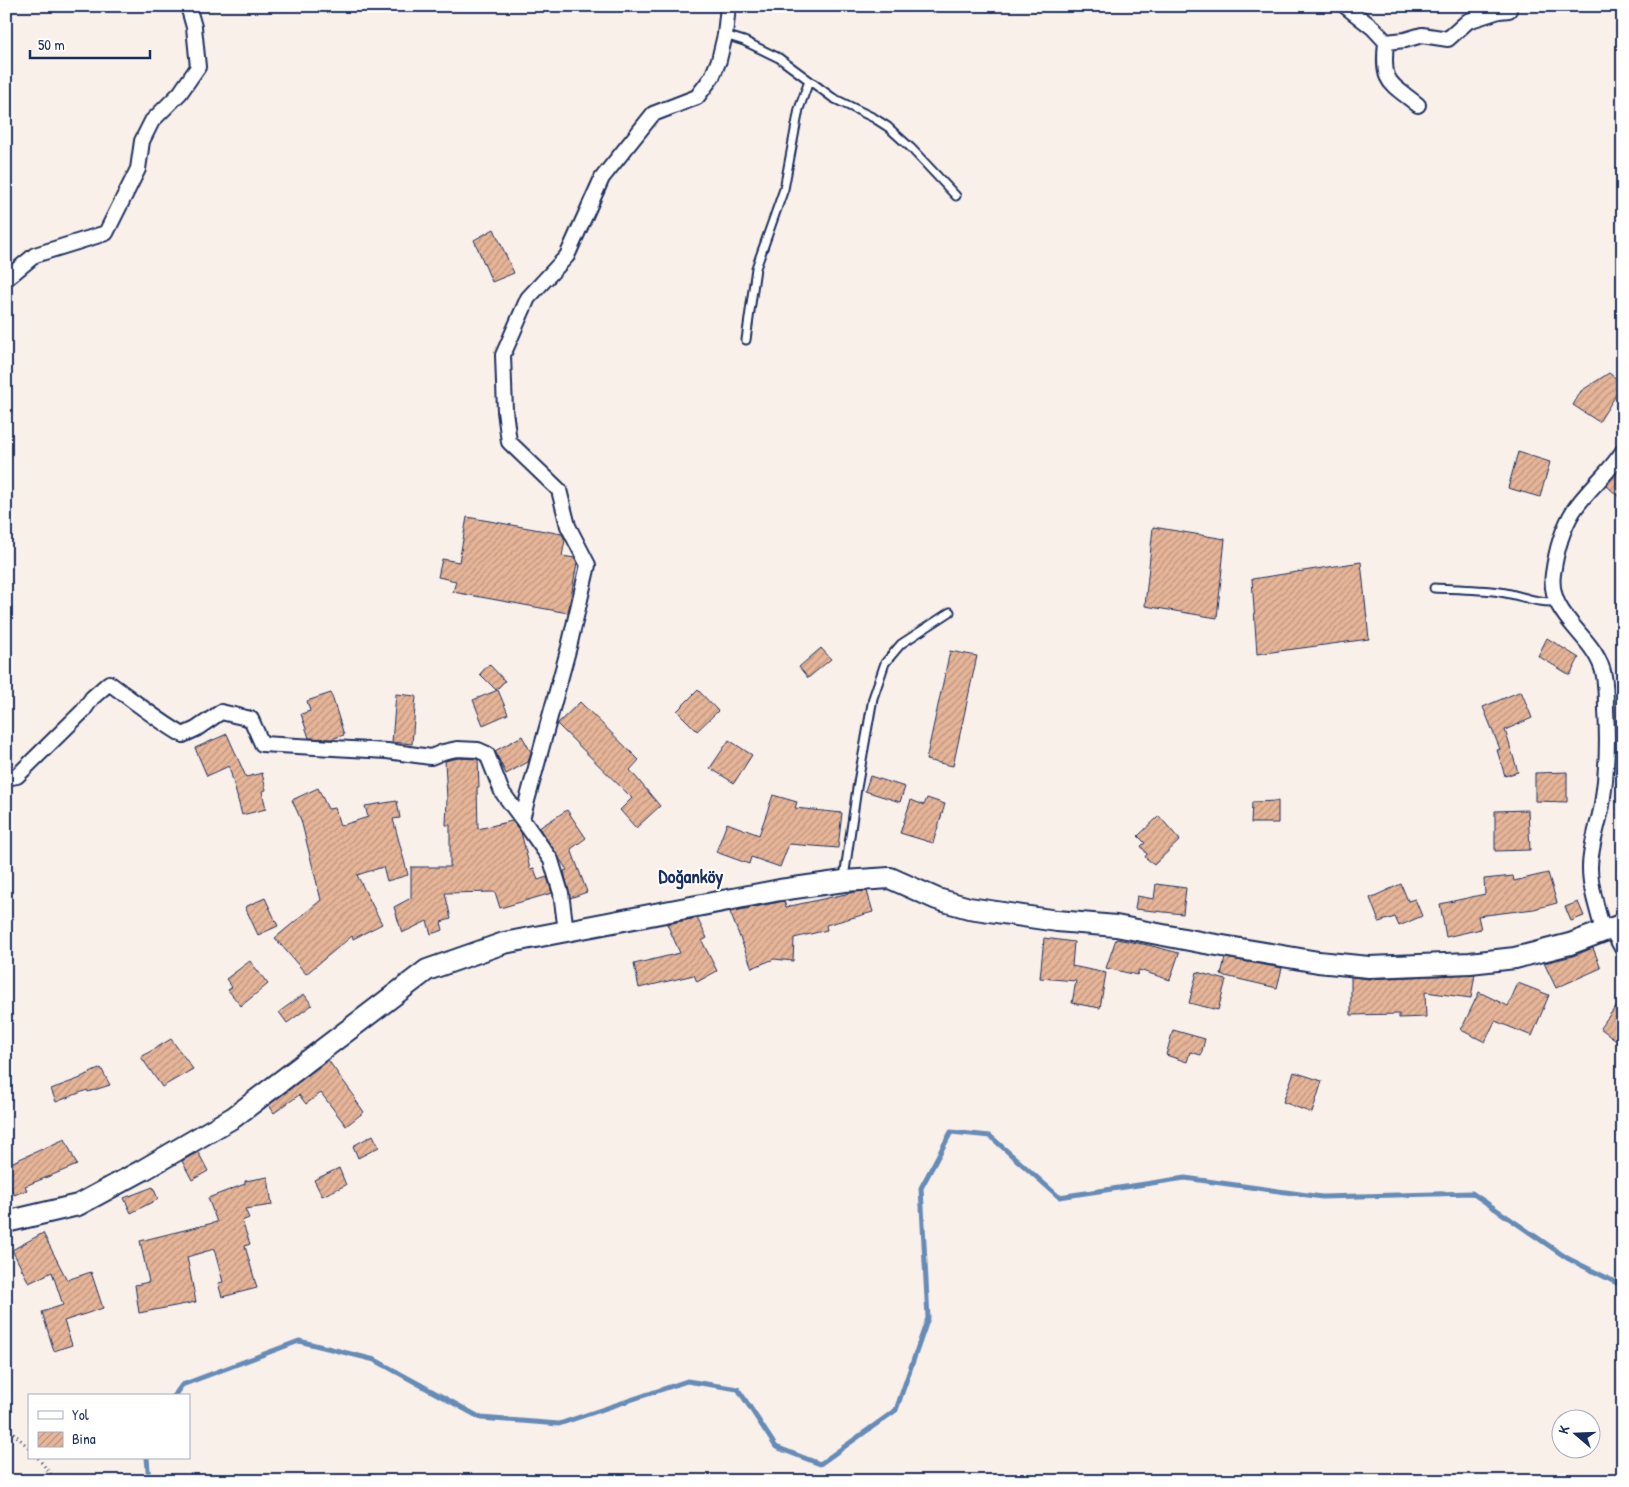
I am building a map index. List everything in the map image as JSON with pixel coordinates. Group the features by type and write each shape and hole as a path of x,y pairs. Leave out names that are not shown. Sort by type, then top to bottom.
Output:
{"street":[{"path":"6,279 35,255 106,233 138,169 142,141 152,121 180,93 198,67 194,27 188,6"},
{"path":"522,820 570,647 588,565 568,526 559,490 509,442 505,411 502,355 528,298 567,256 602,178 653,114 697,96 712,77 719,60 725,35 728,6"},
{"path":"1345,6 1373,28 1386,42 1384,66 1388,82 1418,105"},
{"path":"1386,42 1405,40 1422,35 1448,39 1468,21 1499,11 1509,10 1509,6"},
{"path":"1623,452 1575,509 1567,522 1561,538 1552,577 1556,602 1565,616 1593,649 1600,661 1604,676 1608,742 1607,764 1602,806 1591,851 1590,883 1623,950"},
{"path":"6,778 17,776 82,711 92,698 109,683 151,712 163,723 183,735 196,729 221,712 251,719 262,744 431,756 457,749 478,750 487,754 502,792 551,860 561,893 566,931"},
{"path":"6,1222 78,1205 234,1117 427,970 504,943 780,890 844,881 890,878 937,899 969,908 1057,921 1116,926 1309,960 1369,967 1470,963 1515,958 1570,944 1612,928"}],"lane":[{"path":"725,35 763,50 794,69 833,98 888,127 911,148 956,196"},
{"path":"746,340 756,268 784,189 794,129 809,81"},
{"path":"1434,588 1490,590 1535,602 1556,602"},
{"path":"844,881 857,788 873,698 885,663 901,644 950,612"}],"path":[{"path":"6,1426 28,1447"},
{"path":"40,1460 56,1481"}],"building":[{"path":"494,229 514,273 492,282 474,240"},
{"path":"1609,373 1623,384 1599,422 1573,405 1581,391"},
{"path":"1518,452 1550,462 1540,497 1508,488"},
{"path":"1623,466 1623,501 1606,485"},
{"path":"467,517 562,534 565,540 562,556 575,558 577,563 568,613 453,592 456,581 438,577 442,559 459,562"},
{"path":"1153,527 1225,539 1217,618 1145,606"},
{"path":"1361,562 1369,639 1257,654 1252,579"},
{"path":"1547,638 1579,658 1570,675 1538,656"},
{"path":"821,648 831,659 808,678 799,667"},
{"path":"950,651 977,656 953,766 926,760"},
{"path":"489,664 505,681 496,690 480,674"},
{"path":"498,690 508,714 483,725 473,700"},
{"path":"698,690 718,711 697,731 677,711"},
{"path":"1521,691 1532,718 1505,730 1518,772 1505,776 1497,750 1500,749 1483,707"},
{"path":"331,693 344,735 331,739 309,738 301,714 310,711 307,701"},
{"path":"396,694 416,696 412,744 392,742"},
{"path":"580,702 639,760 630,770 660,806 636,828 620,810 632,798 557,724"},
{"path":"227,734 246,777 262,773 266,790 262,791 266,809 242,815 229,766 207,776 195,748"},
{"path":"522,736 531,752 528,762 506,774 495,751"},
{"path":"729,740 752,755 734,783 710,768"},
{"path":"458,758 478,759 478,829 512,821 521,832 530,869 534,868 538,880 547,877 552,893 500,908 495,892 445,893 451,919 441,922 443,930 431,934 427,921 402,933 394,907 411,898 411,867 450,867 450,825 446,825 445,761"},
{"path":"1567,772 1567,802 1535,801 1535,773"},
{"path":"870,776 905,787 900,802 865,791"},
{"path":"318,788 328,809 335,808 340,826 368,817 365,806 397,801 400,818 393,819 408,875 387,881 383,867 357,875 382,924 353,939 352,936 306,974 275,938 321,900 301,820 292,800"},
{"path":"773,795 797,802 795,808 842,813 838,848 789,844 780,867 751,857 749,864 716,852 727,823 759,835"},
{"path":"927,798 945,804 933,843 900,833 911,800 924,805"},
{"path":"1278,801 1278,823 1251,823 1252,802"},
{"path":"567,810 586,838 571,849 587,892 570,898 564,871 567,870 539,828"},
{"path":"1528,810 1530,850 1495,851 1495,811"},
{"path":"1159,816 1180,840 1154,865 1145,857 1147,854 1141,846 1145,843 1138,836"},
{"path":"1548,873 1557,903 1534,909 1478,916 1481,929 1446,937 1440,904 1485,894 1484,879 1513,876 1514,881"},
{"path":"1156,884 1186,888 1183,914 1135,909 1137,896 1154,899"},
{"path":"1401,884 1408,901 1415,899 1422,916 1399,926 1395,917 1379,922 1370,898"},
{"path":"867,891 873,912 826,925 827,930 794,938 793,961 774,959 752,968 730,912 784,901 786,907"},
{"path":"265,898 278,926 258,935 245,907"},
{"path":"1578,902 1584,916 1571,921 1565,907"},
{"path":"697,918 707,938 702,941 717,971 697,982 694,975 639,988 634,964 680,953 667,924"},
{"path":"1044,938 1074,942 1072,966 1106,973 1100,1008 1072,1003 1076,981 1040,978"},
{"path":"1116,939 1179,953 1170,980 1139,970 1137,975 1106,968"},
{"path":"1593,948 1601,968 1556,988 1544,963 1573,956"},
{"path":"1225,958 1282,968 1277,988 1221,975"},
{"path":"250,961 268,984 241,1006 228,990 232,987 226,979"},
{"path":"1197,972 1226,980 1218,1010 1189,1003"},
{"path":"1475,974 1471,998 1425,992 1426,1017 1399,1018 1399,1014 1351,1015 1351,977 1369,979"},
{"path":"1518,983 1549,995 1532,1036 1495,1021 1485,1042 1461,1030 1479,992 1508,1006"},
{"path":"304,994 312,1005 287,1023 279,1012"},
{"path":"1623,997 1623,1045 1600,1028"},
{"path":"1173,1030 1205,1039 1201,1055 1190,1052 1187,1062 1166,1055"},
{"path":"171,1039 193,1069 162,1087 141,1057"},
{"path":"328,1060 364,1112 346,1126 321,1093 306,1104 299,1095 274,1113 269,1105"},
{"path":"101,1068 110,1085 88,1092 87,1090 56,1102 51,1089"},
{"path":"1294,1072 1322,1081 1312,1113 1283,1102"},
{"path":"373,1135 379,1147 358,1158 353,1146"},
{"path":"65,1139 77,1165 25,1186 27,1190 14,1195 6,1176 6,1165"},
{"path":"198,1152 208,1171 192,1180 182,1161"},
{"path":"339,1168 346,1185 322,1196 314,1180"},
{"path":"268,1177 272,1205 245,1209 249,1218 242,1221 250,1244 245,1246 257,1288 222,1297 218,1283 223,1282 214,1249 187,1257 196,1302 139,1313 135,1285 149,1282 140,1241 217,1222 208,1198 245,1184 245,1181"},
{"path":"153,1187 158,1199 131,1213 124,1198"},
{"path":"43,1233 67,1280 91,1272 103,1308 64,1321 72,1345 54,1351 42,1312 63,1305 52,1272 29,1283 12,1250"}],"waterway":[{"path":"175,1394 182,1385 299,1341 375,1360 481,1418 559,1424 687,1381 738,1389 776,1447 820,1464 896,1410 928,1318 921,1188 951,1132 990,1136 1059,1197 1185,1178 1322,1197 1472,1193 1567,1258 1623,1286"},
{"path":"147,1460 149,1481"}],"district":[{"name":"Doğanköy","path":"691,876"}]}
